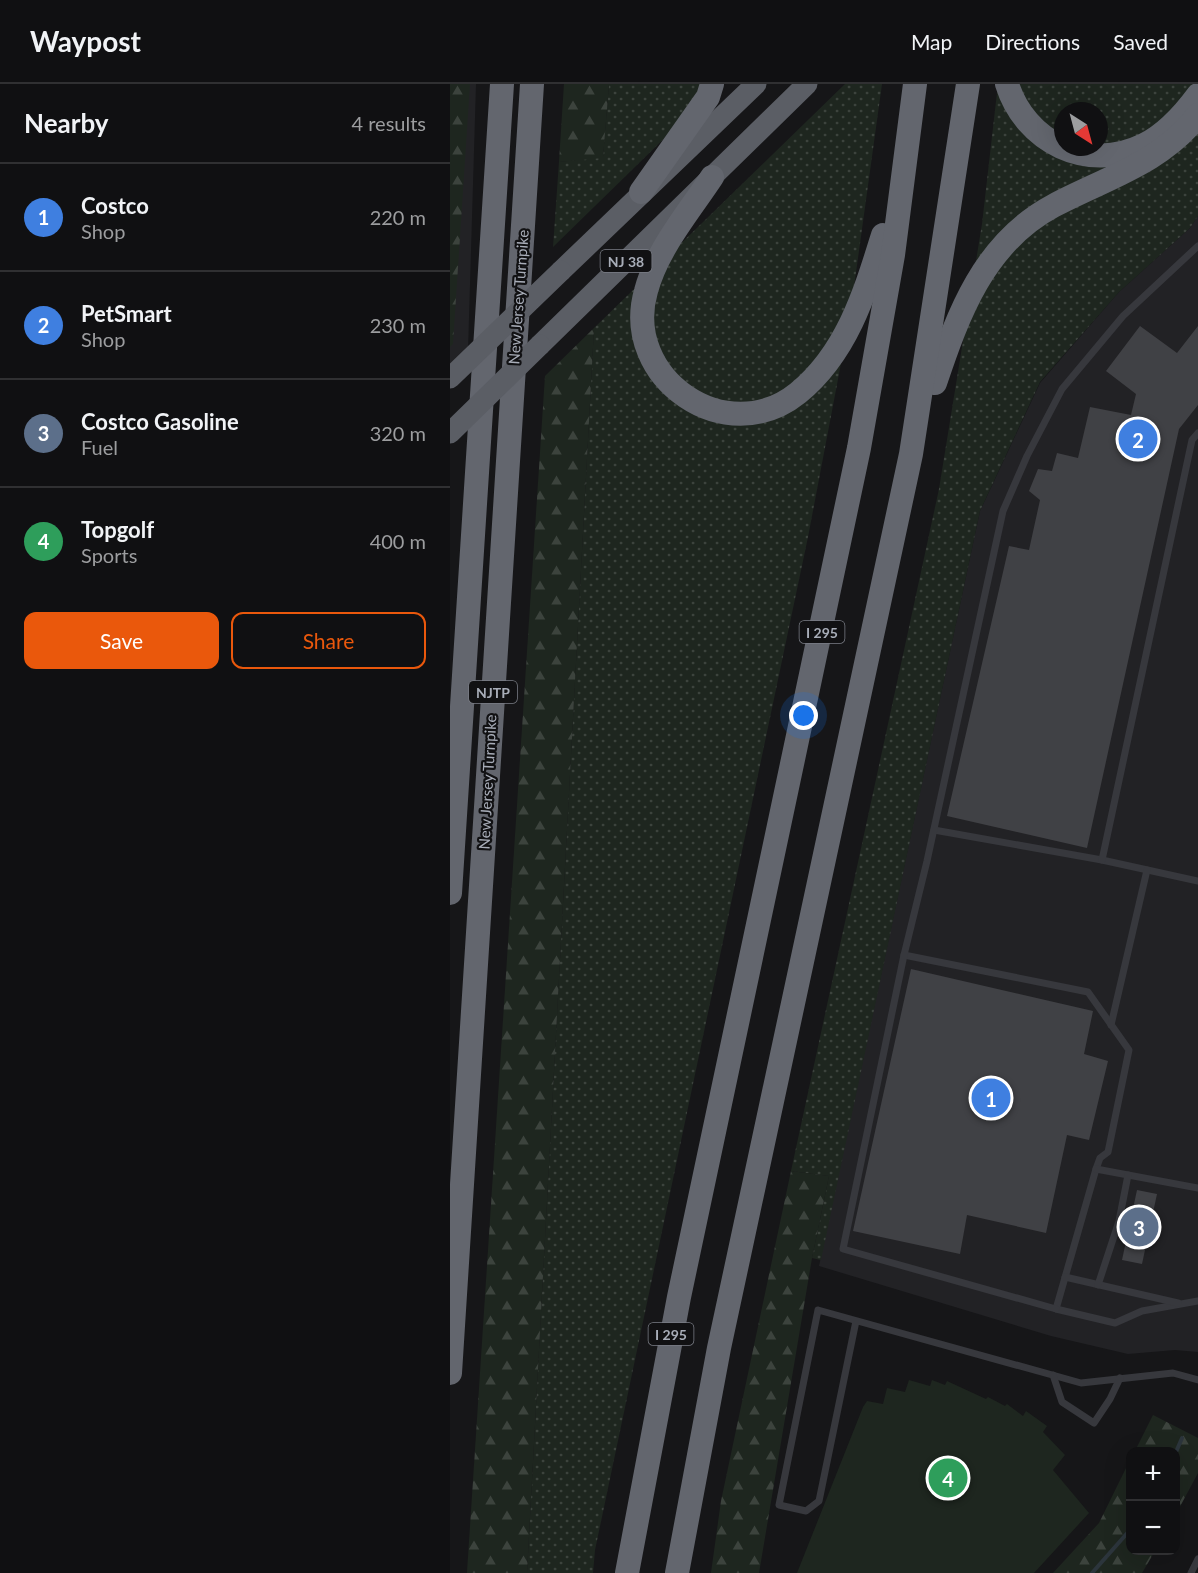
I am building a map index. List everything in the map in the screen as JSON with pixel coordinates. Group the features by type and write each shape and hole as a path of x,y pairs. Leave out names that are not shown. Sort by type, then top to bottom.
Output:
{"highway":[{"name":"New Jersey Turnpike","path":"450,893 502,84"},
{"name":"New Jersey Turnpike","path":"450,1373 532,84"},
{"path":"641,192 708,97 712,84"},
{"name":"NJ 38","path":"450,378 756,84"},
{"name":"NJ 38","path":"450,433 807,84"},
{"name":"I 295","path":"627,1573 679,1297 840,547 877,351 906,164 915,84"},
{"path":"677,1573 721,1338 911,454 946,240 968,84"},
{"path":"1007,84 1012,99 1026,121 1045,139 1068,150 1093,156 1119,153 1144,145 1167,129 1198,95"},
{"path":"911,454 958,317 971,290 1004,243 1026,223 1052,207 1107,182 1154,155 1175,140 1198,115"},
{"path":"712,177 654,269 645,291 642,314 644,338 652,359 664,379 681,395 712,410 748,413 773,407 796,394 834,352 863,299 906,164"}],"lane":[{"path":"1198,246 1123,316 1053,401 1003,511 934,830 904,955 843,1249 1056,1309 1115,1323 1142,1311 1198,1301"},
{"path":"1102,860 1192,440 1198,433"},
{"path":"934,830 1102,860 1198,881"},
{"path":"1111,1025 1147,870"},
{"path":"904,955 1088,992 1129,1050 1108,1152 1100,1158 1096,1169 1056,1309"},
{"path":"1096,1169 1198,1188"},
{"path":"1098,1285 1119,1221 1128,1175"},
{"path":"1065,1277 1183,1305"},
{"path":"856,1321 819,1501 806,1511 778,1505 818,1310 1081,1383 1173,1373 1198,1380"},
{"path":"1053,1375 1062,1402 1094,1423 1110,1399 1120,1378"},
{"path":"1191,1573 1198,1559"}],"shaded area":[{"path":"450,84 476,84 468,351 450,368"},
{"path":"1198,216 1198,1352 1175,1350 1128,1354 1051,1336 819,1266 980,511 1040,383 1119,292 1190,228"}],"green space":[{"path":"450,84 470,84 453,344 450,347"},
{"path":"564,84 609,84 603,158 559,162"},
{"path":"609,84 720,84 553,247 559,162 603,157"},
{"path":"845,84 882,84 850,316 808,537 595,1550 593,1573 527,1573 594,328"},
{"path":"998,84 1198,84 1198,216 1190,228 1119,292 1040,382 980,511 821,1260 812,1258 829,1176 791,1171 939,489 982,224"},
{"path":"594,328 527,1573 467,1573 545,376"},
{"path":"791,1171 829,1176 812,1258 759,1573 711,1573 721,1501"},
{"path":"909,1380 930,1386 932,1380 945,1385 947,1381 986,1399 988,1397 1005,1406 1007,1404 1023,1416 1026,1411 1047,1426 1043,1432 1065,1455 1053,1470 1089,1513 1034,1573 797,1573 863,1407 867,1401 883,1404 887,1388 905,1392"},
{"path":"1153,1415 1198,1438 1198,1473 1180,1507 1180,1447 1137,1447"},
{"path":"1126,1468 1126,1555 1153,1555 1142,1573 1053,1573 1099,1523"}],"building":[{"path":"1140,326 1177,353 1198,326 1198,405 1179,429 1087,848 947,816 1009,546 1029,550 1040,500 1029,491 1038,469 1052,471 1057,453 1078,458 1090,407 1131,415 1136,394 1106,371"},
{"path":"911,969 1093,1011 1084,1054 1108,1061 1089,1140 1067,1135 1046,1233 967,1215 960,1254 853,1231"},
{"path":"1137,1190 1157,1194 1142,1264 1122,1260"}],"waterway":[{"path":"1178,1447 1182,1438"},
{"path":"1092,1573 1126,1535"}],"place":[{"name":"PetSmart","path":"1138,439"},
{"name":"Costco","path":"991,1098"},
{"name":"Costco Gasoline","path":"1139,1227"},
{"name":"Topgolf","path":"948,1478"}]}
